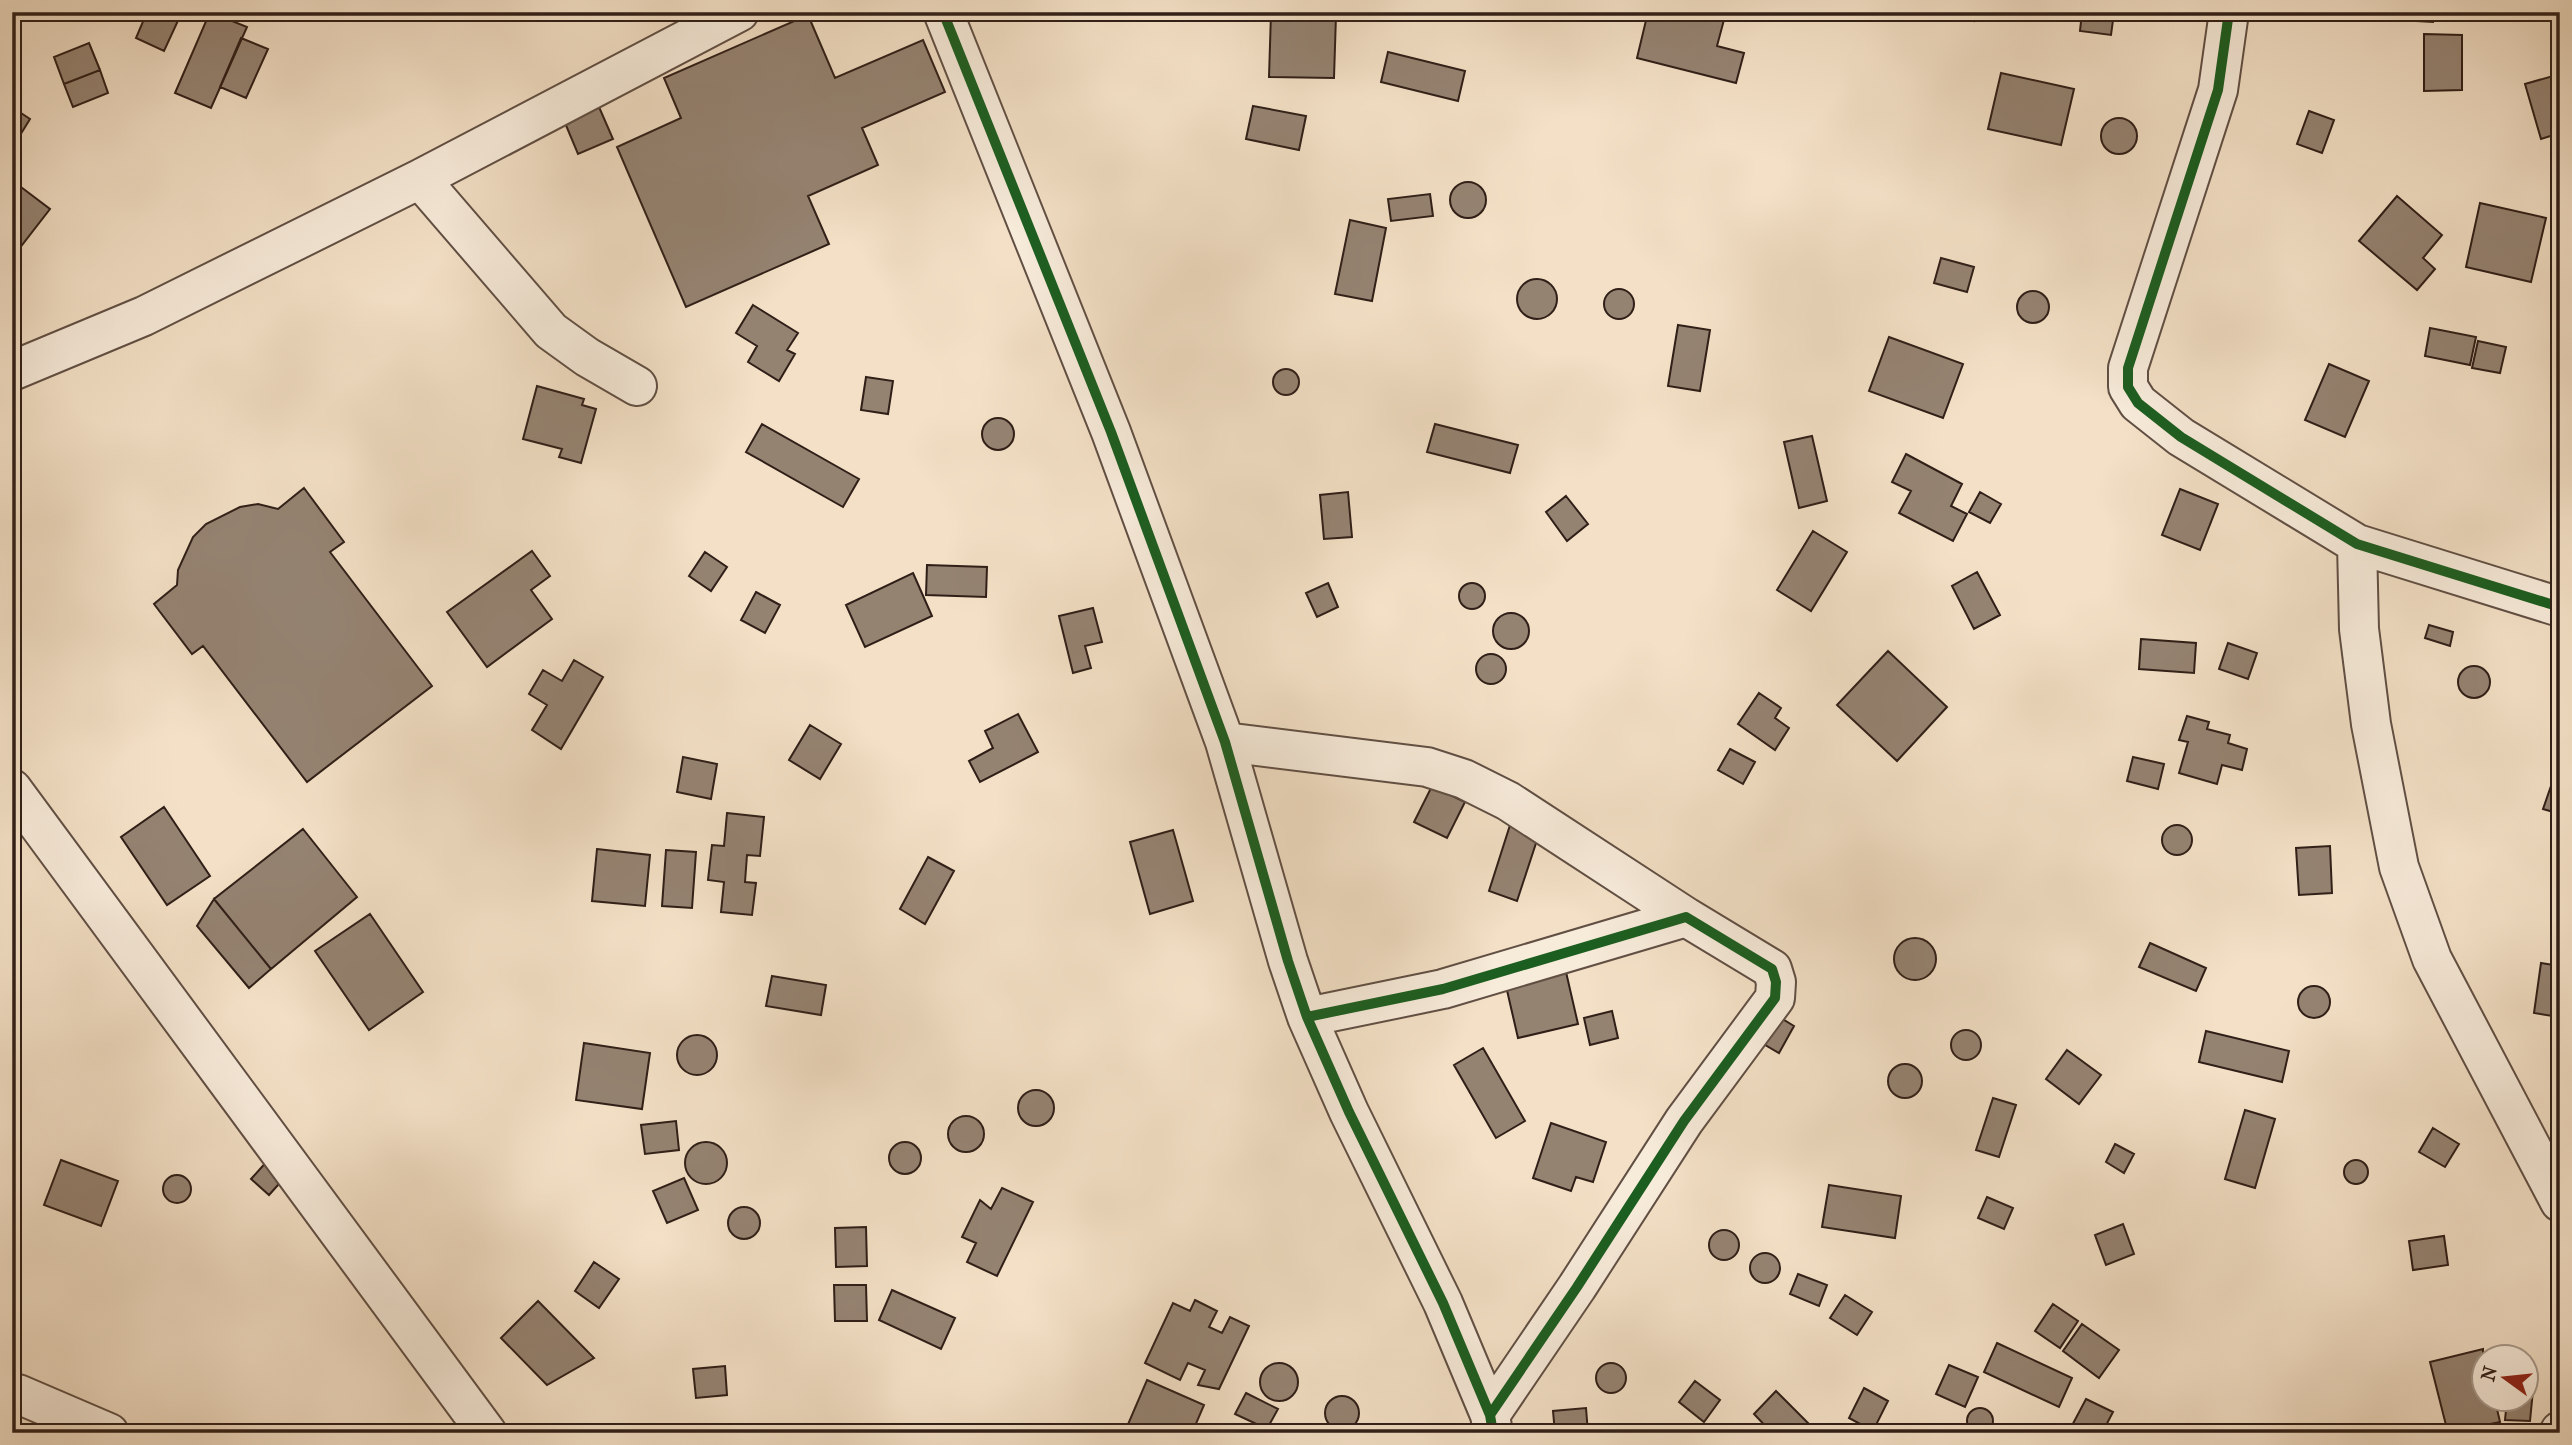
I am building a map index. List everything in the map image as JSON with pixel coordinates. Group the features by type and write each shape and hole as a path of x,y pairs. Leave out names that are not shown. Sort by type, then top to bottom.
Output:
{"street":[{"path":"12,371 144,316 420,179 739,12"},
{"path":"943,12 1111,432 1225,742 1288,961 1307,1017 1349,1112 1443,1303 1491,1424"},
{"path":"2229,12 2218,90 2128,368 2128,387 2138,403 2181,437 2357,544 2560,607"},
{"path":"420,179 551,331 587,357 637,386"},
{"path":"2357,544 2359,629 2371,724 2399,867 2432,959 2560,1202"},
{"path":"1225,742 1427,767 1464,779 1508,801 1686,917 1772,969 1776,982 1775,998 1684,1121 1491,1424"},
{"path":"12,789 487,1433"},
{"path":"1307,1017 1443,989 1686,917"},
{"path":"14,1396 109,1433"}],"building":[{"path":"147,12 182,12 164,51 136,38"},
{"path":"210,12 247,27 211,108 175,93"},
{"path":"1522,12 1552,12 1551,18"},
{"path":"1648,12 1711,12 1725,16 1717,46 1744,53 1736,83 1637,58"},
{"path":"1753,12 1789,12 1788,18"},
{"path":"1941,12 1975,12 1974,21 1941,16"},
{"path":"2082,12 2114,13 2111,35 2080,31"},
{"path":"2400,12 2434,12 2433,22 2399,20"},
{"path":"1271,13 1336,15 1334,78 1269,77"},
{"path":"808,15 835,78 923,40 945,92 862,128 878,165 808,196 829,244 686,307 617,147 681,118 664,78"},
{"path":"2424,34 2462,35 2462,90 2424,91"},
{"path":"241,38 268,49 246,98 220,87"},
{"path":"89,43 100,70 64,84 54,57"},
{"path":"1388,52 1465,71 1458,101 1381,82"},
{"path":"100,70 108,93 73,107 64,84"},
{"path":"2001,73 2074,89 2061,145 1988,129"},
{"path":"2560,74 2560,133 2541,139 2525,84"},
{"path":"1253,106 1306,116 1299,150 1246,139"},
{"path":"12,107 30,119 14,145 12,144"},
{"path":"599,107 613,139 578,154 565,123"},
{"path":"2309,111 2334,120 2322,153 2297,144"},
{"path":"2119,118 2132,123 2137,136 2132,149 2119,154 2106,149 2101,136 2106,123"},
{"path":"13,181 50,209 12,258 12,183"},
{"path":"1468,182 1481,187 1486,200 1481,213 1468,218 1455,213 1450,200 1455,187"},
{"path":"1430,194 1433,216 1391,221 1388,199"},
{"path":"2397,196 2442,235 2423,258 2435,269 2417,290 2359,241"},
{"path":"2480,203 2546,218 2531,282 2466,267"},
{"path":"1350,220 1386,228 1372,301 1335,294"},
{"path":"1941,258 1974,267 1967,292 1934,283"},
{"path":"1537,279 1545,280 1551,285 1556,291 1556,307 1551,313 1545,318 1537,319 1529,318 1523,313 1518,307 1517,299 1518,291 1523,285 1529,280"},
{"path":"1619,289 1630,293 1634,304 1630,315 1619,319 1608,315 1604,304 1608,293"},
{"path":"2033,291 2044,296 2049,307 2044,318 2033,323 2022,318 2017,307 2022,296"},
{"path":"753,305 798,333 787,350 795,354 779,381 748,362 757,346 736,333"},
{"path":"1678,325 1710,330 1700,391 1668,386"},
{"path":"2430,328 2476,337 2470,365 2425,356"},
{"path":"1889,337 1963,364 1943,418 1869,391"},
{"path":"2478,341 2506,347 2500,373 2472,368"},
{"path":"2329,364 2369,381 2345,437 2305,420"},
{"path":"1286,369 1295,373 1299,382 1295,391 1286,395 1277,391 1273,382 1277,373"},
{"path":"866,377 893,381 888,414 861,410"},
{"path":"537,386 584,399 582,405 596,409 581,463 559,457 562,449 523,439"},
{"path":"998,418 1009,423 1014,434 1009,445 998,450 987,445 982,434 987,423"},
{"path":"762,424 859,479 843,507 746,452"},
{"path":"1435,424 1518,445 1510,473 1427,452"},
{"path":"1812,436 1827,501 1799,508 1784,442"},
{"path":"1906,454 1962,484 1951,506 1967,514 1953,541 1899,513 1911,491 1892,482"},
{"path":"304,488 344,542 330,552 432,686 307,782 203,646 192,654 154,604 177,585 178,570 193,537 206,524 240,507 258,504 278,509"},
{"path":"2180,489 2218,504 2200,550 2162,535"},
{"path":"1348,492 1352,537 1324,539 1320,495"},
{"path":"1980,492 2001,504 1990,523 1969,512"},
{"path":"1566,496 1588,524 1567,541 1546,512"},
{"path":"1813,531 1847,552 1811,611 1777,590"},
{"path":"532,551 550,576 531,590 552,619 487,667 447,612"},
{"path":"705,552 727,567 711,591 689,576"},
{"path":"927,565 987,567 986,597 926,595"},
{"path":"1977,572 2000,615 1974,629 1952,586"},
{"path":"913,573 932,616 865,647 846,605"},
{"path":"1328,583 1338,607 1317,617 1306,593"},
{"path":"1472,583 1481,587 1485,596 1481,605 1472,609 1463,605 1459,596 1463,587"},
{"path":"756,592 780,605 765,633 741,620"},
{"path":"1093,608 1102,642 1085,646 1091,668 1073,673 1059,616"},
{"path":"1511,613 1524,618 1529,631 1524,644 1511,649 1498,644 1493,631 1498,618"},
{"path":"2429,625 2453,632 2450,646 2425,638"},
{"path":"2141,639 2196,643 2194,673 2139,669"},
{"path":"2228,643 2257,653 2248,679 2219,669"},
{"path":"1888,651 1947,707 1897,761 1837,705"},
{"path":"1491,654 1497,655 1505,663 1505,675 1497,683 1491,684 1485,683 1477,675 1476,669 1477,663 1485,655"},
{"path":"574,660 603,677 561,749 532,730 547,705 529,694 543,670 562,681"},
{"path":"2474,666 2485,671 2490,682 2485,693 2474,698 2463,693 2458,682 2463,671"},
{"path":"1759,693 1781,708 1775,718 1789,728 1775,750 1738,724"},
{"path":"1018,714 1038,752 980,782 969,761 993,748 985,731"},
{"path":"2187,716 2209,722 2207,729 2230,735 2228,743 2247,749 2242,770 2222,765 2217,784 2179,773 2188,742 2179,740"},
{"path":"810,725 841,744 820,779 789,760"},
{"path":"1730,749 1755,762 1743,784 1718,770"},
{"path":"683,757 717,764 711,799 677,792"},
{"path":"2133,757 2164,764 2158,789 2127,781"},
{"path":"2560,760 2560,814 2543,809"},
{"path":"1432,786 1465,802 1447,838 1414,822"},
{"path":"164,807 210,876 167,905 121,837"},
{"path":"727,813 764,817 760,856 747,855 745,882 756,883 752,915 721,912 724,882 708,880 712,845 724,846"},
{"path":"1511,822 1540,831 1517,901 1489,891"},
{"path":"2177,825 2188,829 2192,840 2188,851 2177,855 2166,851 2162,840 2166,829"},
{"path":"303,829 357,897 271,969 214,899"},
{"path":"1173,830 1193,901 1150,914 1130,842"},
{"path":"2330,846 2332,893 2299,895 2296,848"},
{"path":"597,849 650,855 645,906 592,901"},
{"path":"666,850 696,852 692,908 662,906"},
{"path":"928,857 954,871 925,924 900,909"},
{"path":"214,899 271,969 249,988 197,926"},
{"path":"370,914 423,992 369,1030 315,951"},
{"path":"1915,938 1930,944 1936,959 1930,974 1915,980 1900,974 1894,959 1900,944"},
{"path":"2150,943 2206,968 2196,991 2139,967"},
{"path":"2541,963 2560,966 2560,1026 2559,1017 2534,1013"},
{"path":"1566,972 1578,1024 1518,1038 1506,986"},
{"path":"772,976 826,985 821,1015 766,1006"},
{"path":"2314,986 2325,991 2330,1002 2325,1013 2314,1018 2303,1013 2298,1002 2303,991"},
{"path":"1612,1011 1618,1038 1590,1045 1584,1018"},
{"path":"1776,1015 1794,1026 1779,1053 1760,1042"},
{"path":"1966,1030 1977,1034 1981,1045 1977,1056 1966,1060 1955,1056 1951,1045 1955,1034"},
{"path":"2206,1031 2289,1051 2282,1082 2199,1062"},
{"path":"697,1035 711,1041 717,1055 711,1069 697,1075 683,1069 677,1055 683,1041"},
{"path":"584,1043 650,1053 642,1109 576,1100"},
{"path":"1483,1048 1525,1121 1496,1138 1454,1065"},
{"path":"2067,1050 2101,1075 2079,1104 2046,1079"},
{"path":"1905,1064 1917,1069 1922,1081 1917,1093 1905,1098 1893,1093 1888,1081 1893,1069"},
{"path":"1036,1090 1049,1095 1054,1108 1049,1121 1036,1126 1023,1121 1018,1108 1023,1095"},
{"path":"1993,1098 2016,1105 1999,1157 1976,1150"},
{"path":"2245,1110 2275,1119 2255,1188 2225,1179"},
{"path":"966,1116 979,1121 984,1134 979,1147 966,1152 953,1147 948,1134 953,1121"},
{"path":"676,1121 679,1150 645,1154 641,1125"},
{"path":"1551,1123 1606,1142 1593,1182 1576,1177 1571,1191 1533,1178"},
{"path":"2433,1128 2459,1144 2445,1167 2419,1152"},
{"path":"706,1142 721,1148 727,1163 721,1178 706,1184 691,1178 685,1163 691,1148"},
{"path":"905,1142 916,1147 921,1158 916,1169 905,1174 894,1169 889,1158 894,1147"},
{"path":"2115,1144 2134,1154 2124,1173 2106,1162"},
{"path":"269,1159 287,1175 269,1195 251,1179"},
{"path":"61,1160 118,1181 101,1226 44,1205"},
{"path":"2356,1160 2364,1164 2368,1172 2364,1180 2356,1184 2348,1180 2344,1172 2348,1164"},
{"path":"177,1175 187,1179 191,1189 187,1199 177,1203 167,1199 163,1189 167,1179"},
{"path":"684,1178 698,1210 667,1223 653,1191"},
{"path":"1829,1185 1901,1196 1895,1238 1822,1227"},
{"path":"1002,1188 1033,1202 997,1276 967,1262 976,1243 962,1237 980,1200 991,1209"},
{"path":"1987,1197 2013,1208 2004,1229 1978,1218"},
{"path":"744,1207 755,1212 760,1223 755,1234 744,1239 733,1234 728,1223 733,1212"},
{"path":"2123,1224 2134,1254 2106,1265 2095,1235"},
{"path":"866,1227 867,1266 836,1267 835,1228"},
{"path":"1724,1230 1735,1234 1739,1245 1735,1256 1724,1260 1713,1256 1709,1245 1713,1234"},
{"path":"2444,1236 2448,1265 2413,1270 2409,1241"},
{"path":"1765,1253 1776,1257 1780,1268 1776,1279 1765,1283 1754,1279 1750,1268 1754,1257"},
{"path":"594,1262 619,1279 599,1308 575,1291"},
{"path":"1798,1274 1827,1285 1819,1306 1790,1294"},
{"path":"834,1285 866,1285 867,1321 835,1321"},
{"path":"892,1290 955,1318 941,1349 879,1320"},
{"path":"1845,1295 1872,1312 1857,1335 1830,1318"},
{"path":"1195,1300 1217,1311 1209,1327 1222,1333 1230,1317 1249,1326 1219,1389 1198,1385 1205,1370 1188,1363 1180,1380 1145,1363 1173,1303 1190,1311"},
{"path":"538,1301 594,1358 547,1385 501,1338"},
{"path":"2053,1304 2078,1321 2060,1348 2035,1331"},
{"path":"2082,1324 2119,1350 2099,1378 2063,1351"},
{"path":"1997,1343 2072,1378 2059,1407 1984,1372"},
{"path":"2470,1352 2470,1414 2498,1414 2500,1422 2448,1433 2430,1362"},
{"path":"1279,1363 1293,1368 1298,1382 1293,1396 1279,1401 1265,1396 1260,1382 1265,1368"},
{"path":"1611,1363 1617,1364 1625,1372 1625,1384 1617,1392 1611,1393 1605,1392 1597,1384 1596,1378 1597,1372 1605,1364"},
{"path":"1949,1365 1978,1377 1965,1407 1936,1394"},
{"path":"725,1366 727,1395 696,1398 693,1369"},
{"path":"1147,1380 1204,1405 1192,1433 1175,1433 1169,1430 1168,1433 1135,1433 1126,1429"},
{"path":"1695,1381 1720,1400 1704,1422 1679,1402"},
{"path":"1864,1388 1888,1401 1873,1431 1849,1418"},
{"path":"1776,1391 1818,1433 1772,1433 1754,1414"},
{"path":"1246,1393 1278,1409 1267,1429 1235,1414"},
{"path":"1342,1396 1354,1401 1359,1413 1354,1425 1342,1430 1330,1425 1325,1413 1330,1401"},
{"path":"2086,1399 2113,1412 2102,1433 2068,1433"},
{"path":"1586,1408 1588,1433 1555,1433 1553,1411"},
{"path":"1980,1408 1989,1412 1993,1421 1989,1430 1980,1434 1971,1430 1967,1421 1971,1412"},
{"path":"2506,1414 2531,1414 2530,1421 2505,1420"},
{"path":"1231,1424 1245,1428 1249,1433 1216,1433"}],"cycle path":[{"path":"943,12 1111,432 1225,742 1288,961 1307,1017 1349,1112 1443,1303 1490,1415 1493,1433"},
{"path":"2229,12 2218,90 2128,368 2128,387 2138,403 2181,437 2357,544 2560,607"},
{"path":"1307,1017 1443,989 1686,917 1772,969 1776,982 1775,998 1684,1121 1577,1287 1490,1415"}]}
